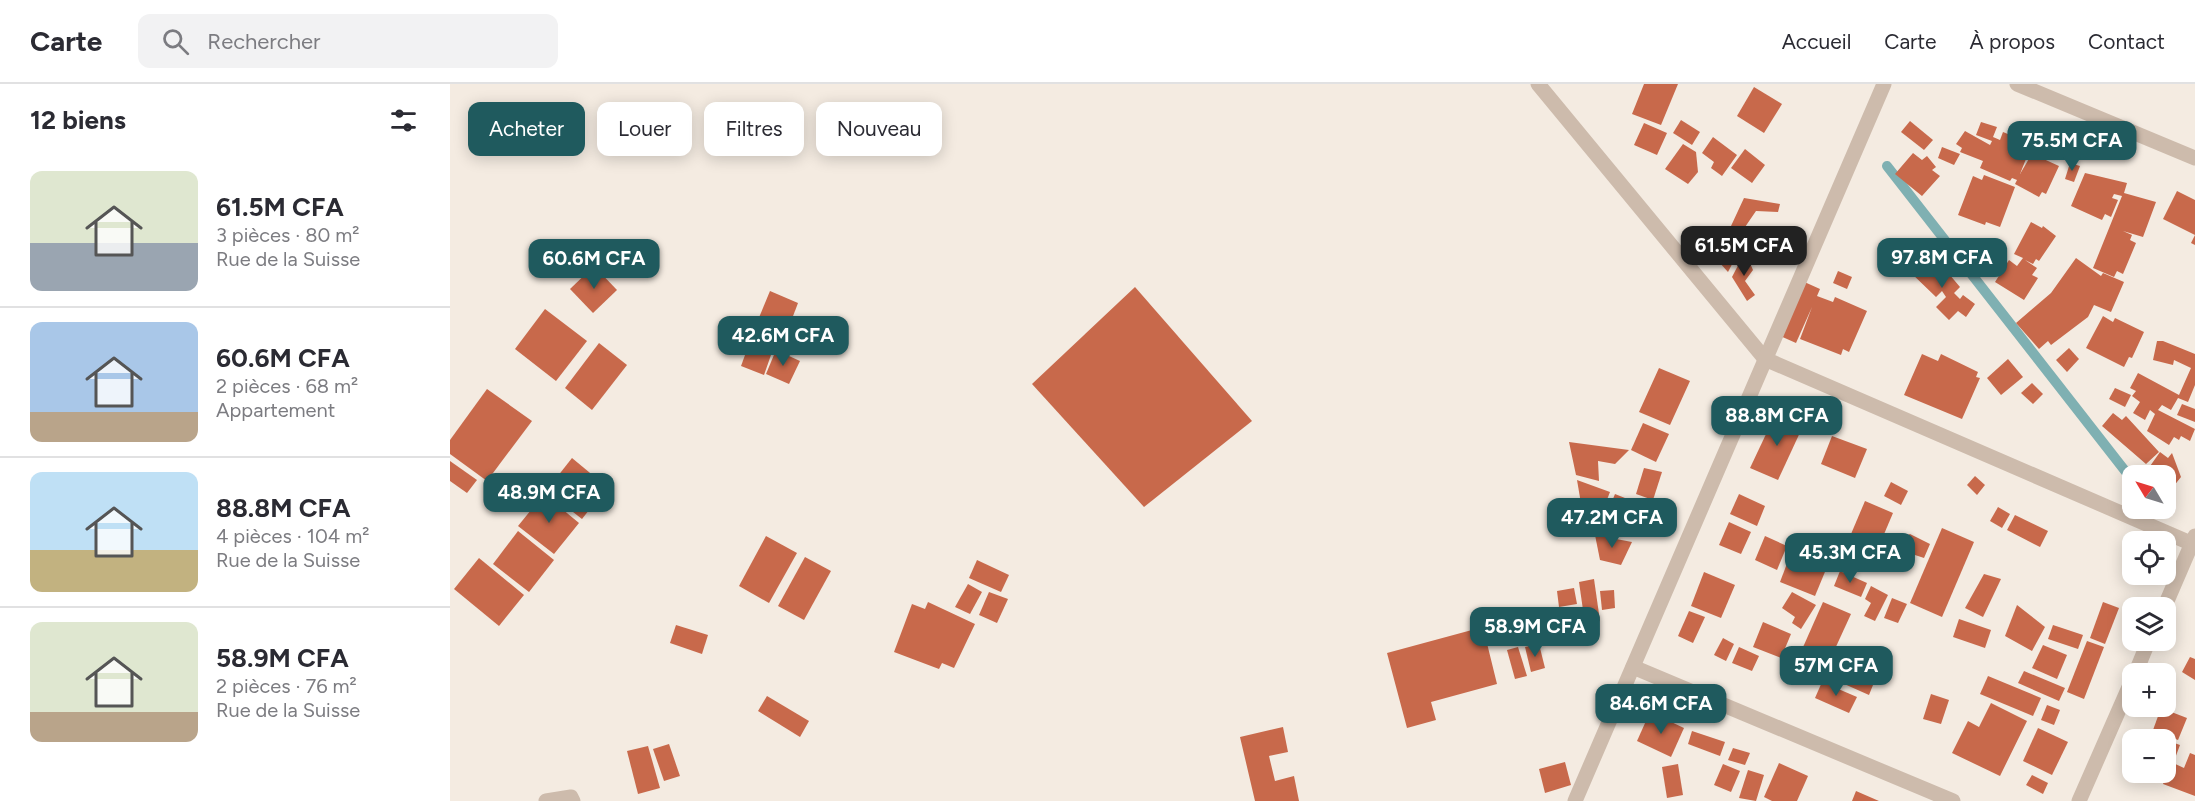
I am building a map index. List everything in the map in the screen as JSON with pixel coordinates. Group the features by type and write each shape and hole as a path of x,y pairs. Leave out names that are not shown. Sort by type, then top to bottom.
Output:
{"street":[{"path":"1538,84 1765,359 2194,541 2169,597"},
{"path":"1575,801 1884,84"},
{"path":"2017,84 2195,158"},
{"path":"1633,667 1953,801"},
{"path":"2079,801 2122,703"},
{"path":"546,801 571,797 573,801"}],"building":[{"path":"1644,84 1678,84 1661,125 1632,114"},
{"path":"1754,87 1782,104 1764,133 1737,116"},
{"path":"1681,120 1700,132 1692,145 1673,133"},
{"path":"1910,121 1933,140 1924,150 1901,132"},
{"path":"1981,122 1997,127 1993,137 2000,140 2003,132 2032,144 2020,174 2030,157 2036,160 2037,156 2059,166 2046,194 2042,192 2039,197 2015,184 2017,180 2012,178 2010,181 1980,168 1983,161 1960,152 1962,148 1956,144 1965,131 1990,145 1992,141 1976,135"},
{"path":"1644,123 1667,133 1657,155 1634,145"},
{"path":"1713,137 1737,155 1722,176 1711,168 1714,162 1702,153"},
{"path":"1683,144 1696,152 1698,172 1688,184 1665,169"},
{"path":"1942,147 1960,154 1954,165 1938,158"},
{"path":"1745,149 1765,165 1752,183 1731,168"},
{"path":"1913,153 1922,160 1927,156 1936,167 1932,170 1940,176 1922,196 1895,174"},
{"path":"2070,163 2080,166 2074,182 2065,179"},
{"path":"2085,173 2127,183 2124,193 2156,202 2143,237 2123,231 2132,235 2130,240 2136,243 2123,274 2117,271 2114,277 2093,268 2122,196 2114,194 2112,198 2118,200 2111,217 2105,214 2102,220 2071,206"},
{"path":"1984,175 2015,187 2000,227 1986,222 1985,225 1958,215 1973,176 1982,180"},
{"path":"2177,191 2195,200 2195,235 2163,219"},
{"path":"1744,198 1780,204 1778,212 1756,211 1743,230 1731,226"},
{"path":"2031,222 2042,228 2043,226 2056,236 2039,261 2036,259 2033,264 2025,260 2037,268 2032,275 2038,278 2024,300 1995,282 2009,260 2017,266 2023,258 2014,254"},
{"path":"1716,228 1740,249 1728,272 1700,241"},
{"path":"1745,252 1753,270 1745,281 1755,295 1747,301 1732,277"},
{"path":"2076,258 2101,276 2103,273 2124,282 2111,312 2094,305 2088,317 2051,345 2048,341 2039,349 2016,323 2051,293"},
{"path":"1920,259 1930,268 1938,261 1960,287 1954,293 1960,299 1963,295 1975,304 1966,317 1958,311 1949,320 1936,307 1946,297 1942,291 1936,297 1909,271"},
{"path":"594,266 617,290 593,313 570,289"},
{"path":"1838,271 1852,277 1847,289 1833,283"},
{"path":"1800,280 1820,289 1817,296 1833,302 1835,297 1867,311 1849,352 1843,349 1841,355 1800,339 1812,307 1796,343 1776,334"},
{"path":"1135,287 1252,421 1144,507 1032,384"},
{"path":"770,291 798,303 787,332 758,320"},
{"path":"545,309 587,341 556,381 515,349"},
{"path":"2103,316 2113,322 2115,318 2144,332 2132,358 2129,357 2124,367 2086,348"},
{"path":"2157,341 2163,341 2195,354 2195,385 2188,402 2178,398 2171,410 2162,405 2158,410 2195,429 2190,441 2181,436 2179,440 2174,437 2169,445 2147,431 2155,414 2150,410 2145,420 2133,413 2140,402 2132,396 2136,391 2130,388 2138,373 2179,395 2191,368 2174,360 2173,365 2153,360"},
{"path":"599,343 627,365 592,410 565,388"},
{"path":"748,347 771,355 764,375 741,366"},
{"path":"2069,348 2079,359 2067,372 2056,360"},
{"path":"776,350 800,361 789,384 766,374"},
{"path":"1922,354 1938,361 1941,354 1978,372 1976,377 1980,378 1962,419 1904,395"},
{"path":"2008,359 2023,377 2001,395 1987,378"},
{"path":"1659,368 1690,381 1670,425 1639,412"},
{"path":"2032,383 2043,394 2033,404 2021,393"},
{"path":"2115,388 2131,395 2125,407 2109,399"},
{"path":"487,389 532,421 487,481 450,454 450,440"},
{"path":"2182,404 2195,409 2195,422 2177,415"},
{"path":"1776,413 1803,426 1778,480 1750,468"},
{"path":"2113,413 2122,420 2126,416 2159,452 2146,464 2102,426"},
{"path":"1643,423 1669,434 1656,462 1631,450"},
{"path":"1832,436 1867,449 1855,478 1821,464"},
{"path":"1569,442 1629,450 1615,464 1598,461 1599,481 1576,475"},
{"path":"2160,452 2168,458 2172,453 2181,477 2176,483 2176,465 2151,465"},
{"path":"572,458 607,487 582,519 546,491"},
{"path":"450,461 477,480 467,493 450,481"},
{"path":"1644,468 1662,472 1653,500 1636,494"},
{"path":"1975,476 1985,485 1977,495 1967,485"},
{"path":"1577,480 1610,492 1601,515 1584,521"},
{"path":"1891,482 1908,491 1901,505 1884,496"},
{"path":"544,494 579,523 554,554 518,526"},
{"path":"1615,494 1645,506 1644,510 1639,508 1633,521 1644,525 1642,531 1606,516"},
{"path":"1739,494 1765,506 1757,526 1730,514"},
{"path":"1865,501 1893,513 1879,546 1851,534"},
{"path":"1998,507 2010,514 2002,528 1990,521"},
{"path":"2015,515 2048,531 2040,547 2007,530"},
{"path":"1729,522 1751,532 1741,554 1719,545"},
{"path":"1942,528 1974,542 1942,617 1910,603"},
{"path":"518,531 554,560 529,592 493,564"},
{"path":"1910,534 1930,544 1924,558 1912,554 1901,565 1881,554 1890,535 1898,539"},
{"path":"1595,535 1632,542 1621,565 1600,560"},
{"path":"766,536 797,553 769,603 739,586"},
{"path":"1765,536 1787,546 1777,570 1755,560"},
{"path":"1791,553 1827,567 1815,596 1780,582"},
{"path":"805,557 831,571 804,620 778,606"},
{"path":"479,558 524,595 499,626 454,589"},
{"path":"977,560 1009,575 1001,592 969,578"},
{"path":"1840,571 1867,583 1861,597 1834,586"},
{"path":"1704,572 1735,585 1721,618 1691,606"},
{"path":"1984,574 2001,579 1983,617 1965,608"},
{"path":"1594,579 1600,621 1585,624 1579,582"},
{"path":"968,584 982,592 970,614 955,607"},
{"path":"1871,586 1888,595 1875,621 1864,616 1871,603 1865,599"},
{"path":"1574,588 1577,604 1559,607 1557,591"},
{"path":"1614,590 1615,608 1602,610 1600,591"},
{"path":"989,592 1008,599 997,623 979,615"},
{"path":"1792,592 1816,605 1801,629 1792,623 1795,617 1782,608"},
{"path":"1892,598 1907,604 1898,623 1884,618"},
{"path":"928,602 975,624 954,668 942,663 939,669 894,652 912,604 925,609"},
{"path":"1823,602 1851,614 1823,675 1796,663"},
{"path":"2103,602 2119,608 2105,644 2090,638"},
{"path":"2017,605 2045,627 2032,651 2005,636"},
{"path":"1689,611 1705,617 1693,643 1678,636"},
{"path":"1578,612 1581,632 1559,636 1556,615"},
{"path":"1959,619 1991,630 1985,648 1953,637"},
{"path":"1763,622 1791,634 1781,658 1753,647"},
{"path":"676,625 708,635 702,654 670,643"},
{"path":"2053,625 2083,635 2078,649 2048,639"},
{"path":"1483,627 1497,684 1431,702 1436,720 1407,728 1387,653"},
{"path":"1723,638 1734,644 1726,661 1714,655"},
{"path":"2087,641 2104,647 2084,699 2067,692"},
{"path":"1539,644 1545,668 1531,672 1525,647"},
{"path":"2043,645 2067,655 2057,679 2032,668"},
{"path":"1518,647 1527,676 1515,679 1507,650"},
{"path":"1739,647 1759,656 1752,671 1732,663"},
{"path":"1857,652 1882,663 1876,676 1851,665"},
{"path":"2190,657 2195,659 2195,680 2182,672"},
{"path":"1849,669 1875,680 1869,695 1842,683"},
{"path":"2024,671 2065,688 2059,701 2018,683"},
{"path":"1988,676 2041,698 2033,716 1980,694"},
{"path":"1822,682 1857,697 1849,713 1815,698"},
{"path":"1931,694 1949,700 1941,724 1923,719"},
{"path":"767,696 809,721 800,737 758,711"},
{"path":"1991,703 2027,721 2000,776 1952,753 1968,721 1979,727"},
{"path":"2047,705 2060,710 2054,725 2041,720"},
{"path":"1650,712 1684,728 1671,757 1637,741"},
{"path":"2176,714 2187,718 2178,740 2176,739 2176,729 2153,729 2158,717 2176,717"},
{"path":"1283,727 1288,752 1269,756 1275,781 1294,776 1299,801 1255,801 1240,737"},
{"path":"2038,728 2068,742 2052,775 2023,761"},
{"path":"1692,731 1725,742 1720,756 1688,744"},
{"path":"669,744 680,776 664,781 653,749"},
{"path":"2176,744 2180,745 2176,756"},
{"path":"648,746 660,788 638,794 627,751"},
{"path":"1733,748 1750,753 1745,765 1728,760"},
{"path":"2190,753 2195,755 2195,796 2163,784 2176,783 2176,764 2184,768"},
{"path":"1565,762 1571,785 1545,793 1539,769"},
{"path":"1779,763 1808,776 1797,801 1772,801 1764,797"},
{"path":"1678,764 1683,795 1667,798 1662,767"},
{"path":"1723,764 1740,771 1731,792 1714,785"},
{"path":"1748,770 1764,775 1756,801 1739,798"},
{"path":"2032,775 2048,783 2043,794 2026,785"},
{"path":"1856,791 1879,801 1852,801"}],"waterway":[{"path":"1887,166 2122,467"}]}
